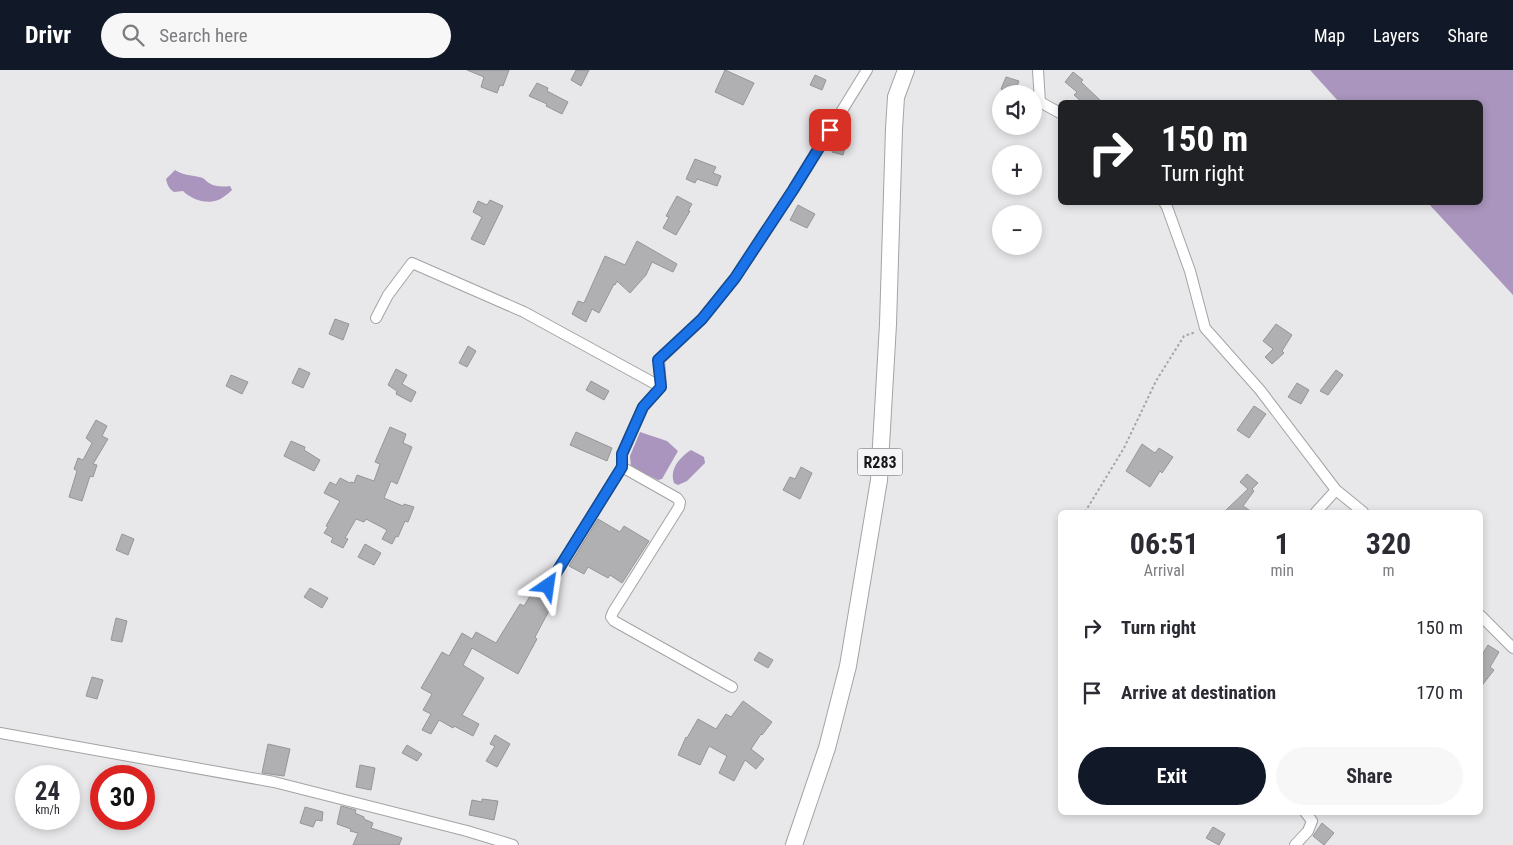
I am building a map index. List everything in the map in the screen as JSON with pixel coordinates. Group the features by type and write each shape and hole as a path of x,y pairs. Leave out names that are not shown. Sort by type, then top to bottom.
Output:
{"main road":[{"name":"R283","path":"794,845 827,748 848,666 879,480 888,324 896,97 906,70"}],"street":[{"path":"548,586 622,467 622,454 643,407 661,387 658,360 702,319 735,278 793,190 867,70"},
{"path":"1038,70 1040,102 1058,112"},
{"path":"1166,205 1190,271 1205,328 1260,390 1336,490 1360,510"},
{"path":"376,318 388,295 412,263 524,312 661,387"},
{"path":"622,467 677,498 680,502 679,507 611,617 614,621 732,687"},
{"path":"1318,510 1336,490"},
{"path":"1483,618 1513,648"},
{"path":"0,733 274,782 467,831 513,845"},
{"path":"1295,845 1308,830 1312,821 1307,815"}],"path":[{"path":"1086,510 1124,448 1156,381 1184,336 1205,328"}],"shaded area":[{"path":"1310,70 1513,70 1513,295 1430,205 1483,205 1483,100 1337,100"},
{"path":"175,170 202,178 214,185 230,186 232,190 222,198 212,202 201,201 183,191 174,192 168,186 166,179"},
{"path":"640,432 667,441 678,451 662,479 658,480 631,467 630,456"},
{"path":"691,450 704,457 705,463 687,481 678,485 674,483 674,468 679,460"}],"building":[{"path":"467,70 509,70 503,86 500,85 497,93 481,87 484,77"},
{"path":"576,70 589,70 581,86 571,80"},
{"path":"725,70 754,83 743,105 715,92"},
{"path":"1073,72 1083,80 1081,82 1100,100 1080,100 1074,95 1077,92 1065,82"},
{"path":"815,75 826,80 822,90 810,85"},
{"path":"1006,77 1019,81 1017,85 1003,85"},
{"path":"537,83 548,88 547,91 568,102 562,114 546,106 547,104 529,96"},
{"path":"835,139 847,142 843,155 832,152"},
{"path":"695,159 716,167 713,173 721,176 717,186 697,179 695,183 686,179"},
{"path":"677,196 692,204 676,235 663,228 669,217 666,216"},
{"path":"490,200 503,206 484,245 471,239 482,217 473,212 478,201 487,205"},
{"path":"798,205 815,214 807,228 790,220"},
{"path":"637,241 677,264 673,272 652,262 646,275 630,293 617,281 599,313 592,309 586,322 572,314 578,301 584,303 605,256 625,265"},
{"path":"335,319 349,324 343,340 329,334"},
{"path":"1276,324 1292,335 1282,351 1284,353 1272,364 1265,357 1273,349 1263,341"},
{"path":"468,346 476,351 467,367 459,363"},
{"path":"299,368 310,373 303,388 292,383"},
{"path":"396,369 407,375 402,384 416,392 411,402 396,394 397,391 388,385"},
{"path":"1336,370 1343,375 1328,395 1320,391"},
{"path":"231,375 248,382 242,394 226,386"},
{"path":"591,381 609,391 604,400 586,390"},
{"path":"1297,383 1309,390 1301,404 1288,397"},
{"path":"1254,406 1266,414 1249,438 1237,430"},
{"path":"96,420 107,426 102,436 108,439 93,464 97,465 93,477 90,476 82,501 69,497 77,471 74,469 78,458 83,460 92,443 86,438"},
{"path":"390,427 406,434 403,443 412,447 397,484 391,481 384,498 403,506 404,504 414,507 408,522 405,521 398,537 396,536 392,544 382,539 387,530 366,519 364,522 356,519 345,538 348,539 343,548 331,542 333,538 324,533 340,501 324,493 330,482 336,485 340,478 354,483 357,475 374,481 380,464 375,462"},
{"path":"576,432 612,448 607,461 570,445"},
{"path":"291,441 305,447 304,450 320,460 314,471 284,456"},
{"path":"1142,444 1155,453 1159,448 1173,457 1162,473 1160,471 1150,487 1126,471"},
{"path":"801,467 812,473 800,499 783,490 790,477 795,479"},
{"path":"1247,474 1258,483 1252,489 1254,491 1243,506 1249,510 1226,510 1248,489 1240,482"},
{"path":"598,519 620,532 624,526 649,541 622,583 610,575 608,578 588,567 584,574 569,566"},
{"path":"122,534 134,539 128,555 116,550"},
{"path":"365,544 381,553 374,565 358,557"},
{"path":"536,586 551,594 546,604 551,607 535,637 537,639 518,674 472,648 463,665 484,678 462,715 479,724 473,736 439,720 431,734 422,730 431,714 423,710 432,694 421,688 442,652 449,656 462,633 472,639 476,632 496,643 520,604 524,606"},
{"path":"310,588 328,598 322,608 304,597"},
{"path":"116,618 127,621 122,642 111,640"},
{"path":"1488,645 1499,652 1490,667 1494,670 1483,684 1483,653"},
{"path":"759,652 773,660 768,668 754,660"},
{"path":"92,677 103,680 97,699 86,696"},
{"path":"743,701 772,722 751,749 764,759 756,769 745,760 734,781 719,773 727,756 709,746 700,765 678,755 686,737 698,719 716,729 726,714 731,717"},
{"path":"495,735 510,744 497,767 486,761 495,746 490,744"},
{"path":"268,744 290,749 284,776 262,773"},
{"path":"407,745 422,754 417,761 402,753"},
{"path":"360,765 375,768 371,790 356,787"},
{"path":"482,799 498,801 494,820 469,815 472,800 482,802"},
{"path":"341,806 356,810 355,813 373,823 371,828 402,838 399,845 353,845 358,833 337,824"},
{"path":"305,807 323,812 322,821 316,820 313,827 300,823"},
{"path":"1322,823 1334,833 1324,845 1313,836"},
{"path":"1213,827 1225,834 1219,845 1206,838"}],"route":[{"path":"548,586 622,467 622,454 643,407 661,387 658,360 702,319 735,278 830,130"}]}
